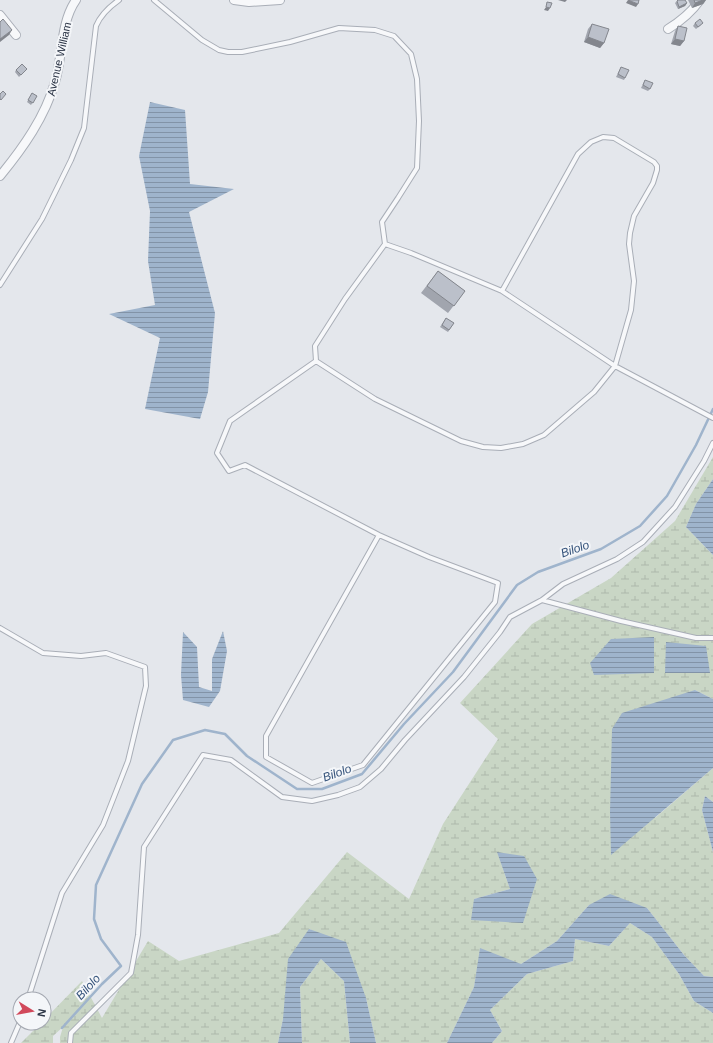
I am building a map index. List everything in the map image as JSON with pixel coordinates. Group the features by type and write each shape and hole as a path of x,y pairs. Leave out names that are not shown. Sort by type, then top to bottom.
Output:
{"street":[{"name":"Avenue William","path":"0,176 19,152 48,104 59,68 69,14 76,0"},
{"path":"234,0 249,2 280,0"},
{"path":"668,29 683,20 700,0"},
{"path":"0,16 16,35"}],"lane":[{"path":"0,285 42,219 71,160 84,128 96,26 98,20 107,8 119,0"},
{"path":"154,0 202,40 219,50 228,52 242,52 290,42 339,28 375,30 394,36 411,54 418,79 419,120 416,168 382,222 386,244 345,299 315,346 316,361"},
{"path":"316,361 375,400 461,441 483,447 501,448 523,444 544,435 594,392 615,366 631,310 634,281 629,244 630,233 634,216 652,183 657,170 657,166 654,162 614,138 603,137 591,142 578,154 502,291"},
{"path":"386,244 502,291 615,366 713,418"},
{"path":"316,361 230,421 217,453 229,471 245,465 379,535 430,557 498,583 495,602 363,765 312,783 266,757 266,736 379,535"},
{"path":"70,1043 71,1033 131,973 138,935 144,847 203,755 231,760 282,797 312,801 338,795 360,787 380,769 464,677 510,617 542,600 563,584 617,559 643,542 675,507 704,461 713,443"},
{"path":"542,600 621,621 696,638 713,638"},
{"path":"0,628 43,653 81,656 106,653 145,667 146,686 128,761 103,825 62,893 31,991"},
{"path":"11,1043 16,1031"}],"green space":[{"path":"713,457 713,479 696,504 686,527 713,555 713,699 695,690 655,818 713,768 713,802 705,796 702,810 713,852 713,977 704,976 684,955 647,908 589,905 557,941 521,964 477,970 474,987 447,1043 376,1043 366,998 310,929 283,1019 278,1043 60,1043 63,1027 53,1036 53,1043 21,1043 33,1031 52,1031 52,1012 82,981 102,1018 148,941 179,961 279,933 347,852 409,899 443,824 498,739 460,703 532,624 611,578 675,521","holes":["497,852 523,923 474,899 510,889"]},
{"path":"630,923 652,937 679,974 694,1001 713,1013 713,1043 492,1043 502,1031 490,1010 527,974 573,961 575,939 609,946"},
{"path":"321,959 344,981 350,1043 302,1043 300,987"}],"water":[{"path":"150,102 185,110 190,184 234,189 189,212 215,313 208,392 200,419 145,409 160,338 109,314 155,305 148,261 150,211 139,156"},
{"path":"713,479 713,555 686,527 696,504"},
{"path":"223,631 227,651 220,691 209,707 183,700 181,675 183,632 197,647 199,687 212,691 212,659"},
{"path":"654,637 654,673 594,675 590,663 611,639"},
{"path":"666,642 706,646 710,673 665,673"},
{"path":"695,690 713,699 713,768 611,855 610,812 612,729 622,713"},
{"path":"705,796 713,802 713,852 702,810"},
{"path":"497,852 524,856 537,879 523,923 471,920 474,899 510,889"},
{"path":"610,894 647,908 684,955 704,976 713,977 713,1013 694,1001 679,974 652,937 630,923 609,946 575,939 573,961 527,974 490,1010 502,1031 492,1043 447,1043 474,987 480,948 521,964 557,941 589,905"},
{"path":"309,929 346,942 366,998 376,1043 350,1043 344,981 321,959 300,987 302,1043 278,1043 283,1019 288,959"}],"building":[{"path":"628,0 639,0 638,4"},
{"path":"678,0 685,0 687,3 679,7"},
{"path":"694,0 703,0 695,3"},
{"path":"547,2 552,3 550,8 546,7"},
{"path":"3,19 12,30 0,39 0,22"},
{"path":"700,19 703,23 698,27 695,23"},
{"path":"592,24 609,29 604,43 588,37"},
{"path":"678,26 687,28 684,41 675,39"},
{"path":"22,64 27,69 21,75 16,70"},
{"path":"621,67 629,70 625,78 618,74"},
{"path":"645,80 653,83 650,89 643,85"},
{"path":"3,91 6,94 1,100 0,94"},
{"path":"32,93 37,96 33,103 28,100"},
{"path":"438,271 465,291 454,306 427,286"},
{"path":"446,318 454,323 449,330 442,325"}],"waterway":[{"name":"Bilolo","path":"62,1028 102,984 121,966 101,939 94,919 96,885 142,784 173,740 205,730 225,734 247,756 297,789 322,789 362,774 404,724 453,672 517,585 538,572 601,549 640,526 667,496 696,445 713,409"}]}
